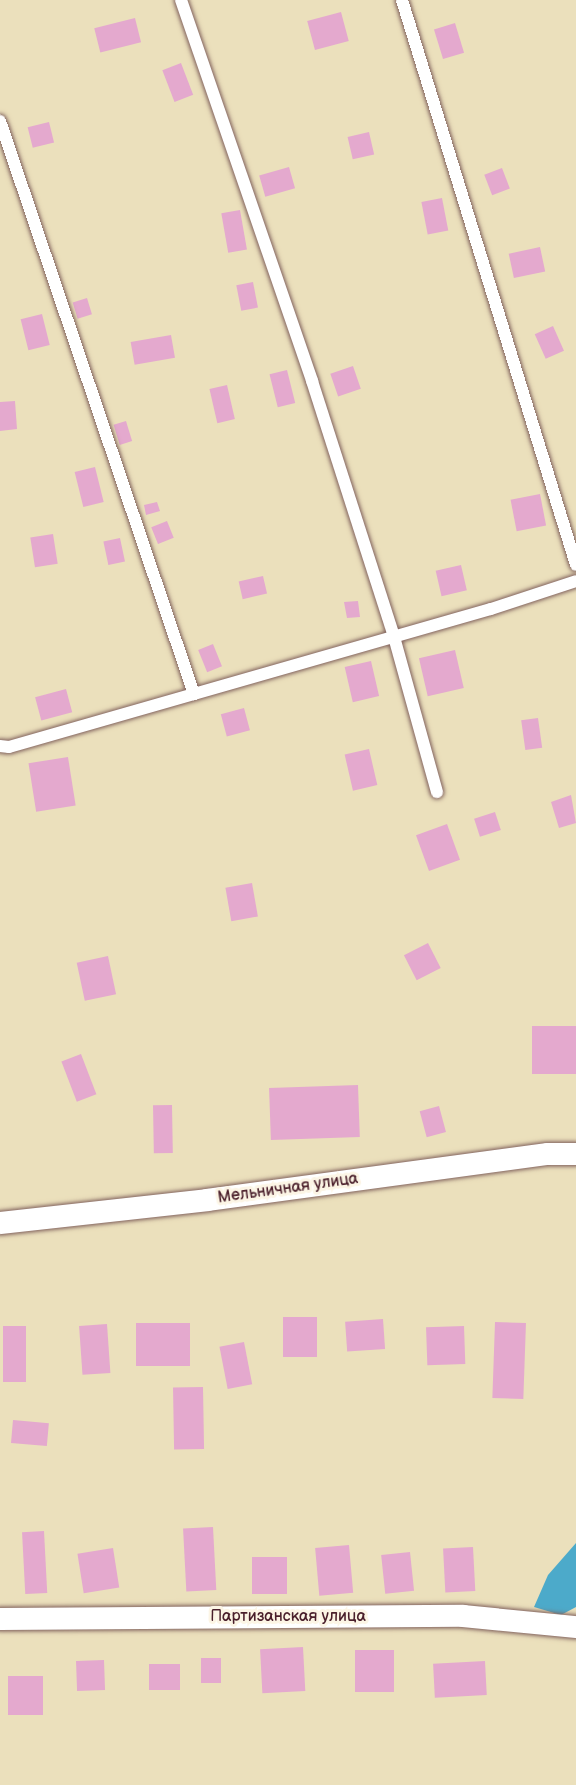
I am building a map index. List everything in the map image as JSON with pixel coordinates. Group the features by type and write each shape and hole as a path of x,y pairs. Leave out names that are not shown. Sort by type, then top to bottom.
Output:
{"street":[{"name":"Мельничная улица","path":"0,1223 207,1200 548,1154 576,1154"},
{"name":"Партизанская улица","path":"0,1619 463,1616 576,1627"}],"lane":[{"path":"181,0 312,381 394,637 437,792"},
{"path":"402,0 576,565"},
{"path":"0,121 194,694"},
{"path":"0,746 9,747 394,637 576,581"}],"water":[{"path":"576,1543 576,1607 561,1615 534,1607 548,1575"}],"building":[{"path":"341,12 349,41 315,50 307,21"},
{"path":"135,18 141,42 100,52 94,28"},
{"path":"455,23 464,53 443,59 434,29"},
{"path":"181,63 193,95 175,102 162,70"},
{"path":"49,122 54,142 33,148 28,127"},
{"path":"369,132 374,154 353,159 348,137"},
{"path":"289,167 295,188 265,197 259,176"},
{"path":"502,168 510,189 492,195 484,175"},
{"path":"442,198 448,230 428,234 421,202"},
{"path":"240,210 247,249 228,253 221,213"},
{"path":"540,247 545,271 514,278 509,254"},
{"path":"253,282 258,308 241,311 236,285"},
{"path":"87,298 92,314 78,319 73,302"},
{"path":"42,314 50,345 28,350 21,319"},
{"path":"553,326 564,351 546,359 535,334"},
{"path":"171,335 175,358 135,365 131,342"},
{"path":"353,366 361,389 338,397 330,374"},
{"path":"287,370 295,403 278,407 270,374"},
{"path":"227,385 235,419 217,423 209,389"},
{"path":"15,401 17,429 0,431 0,402"},
{"path":"126,421 132,441 120,445 114,425"},
{"path":"95,467 104,502 83,507 75,472"},
{"path":"540,494 546,525 517,531 511,500"},
{"path":"157,502 160,511 146,515 144,505"},
{"path":"167,521 174,538 158,544 151,527"},
{"path":"53,534 58,564 35,567 30,538"},
{"path":"120,538 125,561 108,565 103,542"},
{"path":"461,565 467,590 442,596 436,571"},
{"path":"263,576 267,594 243,599 239,582"},
{"path":"358,601 360,617 347,618 344,602"},
{"path":"213,644 222,666 207,672 198,650"},
{"path":"455,650 464,688 428,696 419,658"},
{"path":"371,661 379,696 353,702 345,667"},
{"path":"66,689 72,712 41,720 35,697"},
{"path":"244,708 250,730 227,736 221,714"},
{"path":"538,718 542,748 525,750 521,720"},
{"path":"369,749 377,785 353,791 345,755"},
{"path":"68,757 76,805 36,812 28,763"},
{"path":"571,795 576,823 559,828 551,802"},
{"path":"495,812 501,830 480,837 474,819"},
{"path":"447,824 460,860 429,871 416,835"},
{"path":"252,883 258,916 231,921 225,888"},
{"path":"428,943 441,968 417,980 404,955"},
{"path":"108,956 116,994 85,1001 77,963"},
{"path":"532,1026 576,1026 576,1074 532,1074"},
{"path":"81,1054 96,1094 77,1102 61,1062"},
{"path":"358,1085 360,1137 271,1140 269,1088"},
{"path":"153,1105 172,1105 173,1153 154,1153"},
{"path":"439,1106 446,1132 427,1137 420,1111"},
{"path":"283,1317 317,1317 317,1357 283,1357"},
{"path":"383,1319 385,1349 347,1352 345,1322"},
{"path":"495,1322 526,1323 523,1399 492,1398"},
{"path":"136,1323 190,1323 190,1366 136,1366"},
{"path":"107,1324 110,1373 82,1375 79,1326"},
{"path":"3,1326 26,1326 26,1382 3,1382"},
{"path":"464,1326 465,1364 427,1365 426,1327"},
{"path":"244,1342 252,1384 228,1389 219,1347"},
{"path":"203,1387 204,1449 174,1450 173,1388"},
{"path":"13,1420 49,1423 47,1446 11,1443"},
{"path":"213,1527 216,1590 186,1591 183,1529"},
{"path":"44,1531 47,1593 25,1594 22,1532"},
{"path":"349,1545 353,1593 319,1596 315,1548"},
{"path":"473,1547 475,1591 445,1593 443,1549"},
{"path":"113,1548 119,1588 84,1593 77,1554"},
{"path":"410,1552 414,1591 385,1594 381,1555"},
{"path":"252,1557 287,1557 287,1594 252,1594"},
{"path":"303,1647 305,1691 262,1693 260,1649"},
{"path":"355,1650 394,1650 394,1692 355,1692"},
{"path":"201,1658 221,1658 221,1683 201,1683"},
{"path":"104,1660 105,1690 77,1691 76,1661"},
{"path":"485,1661 487,1695 435,1698 433,1664"},
{"path":"149,1664 180,1664 180,1690 149,1690"},
{"path":"8,1676 43,1676 43,1715 8,1715"}]}
